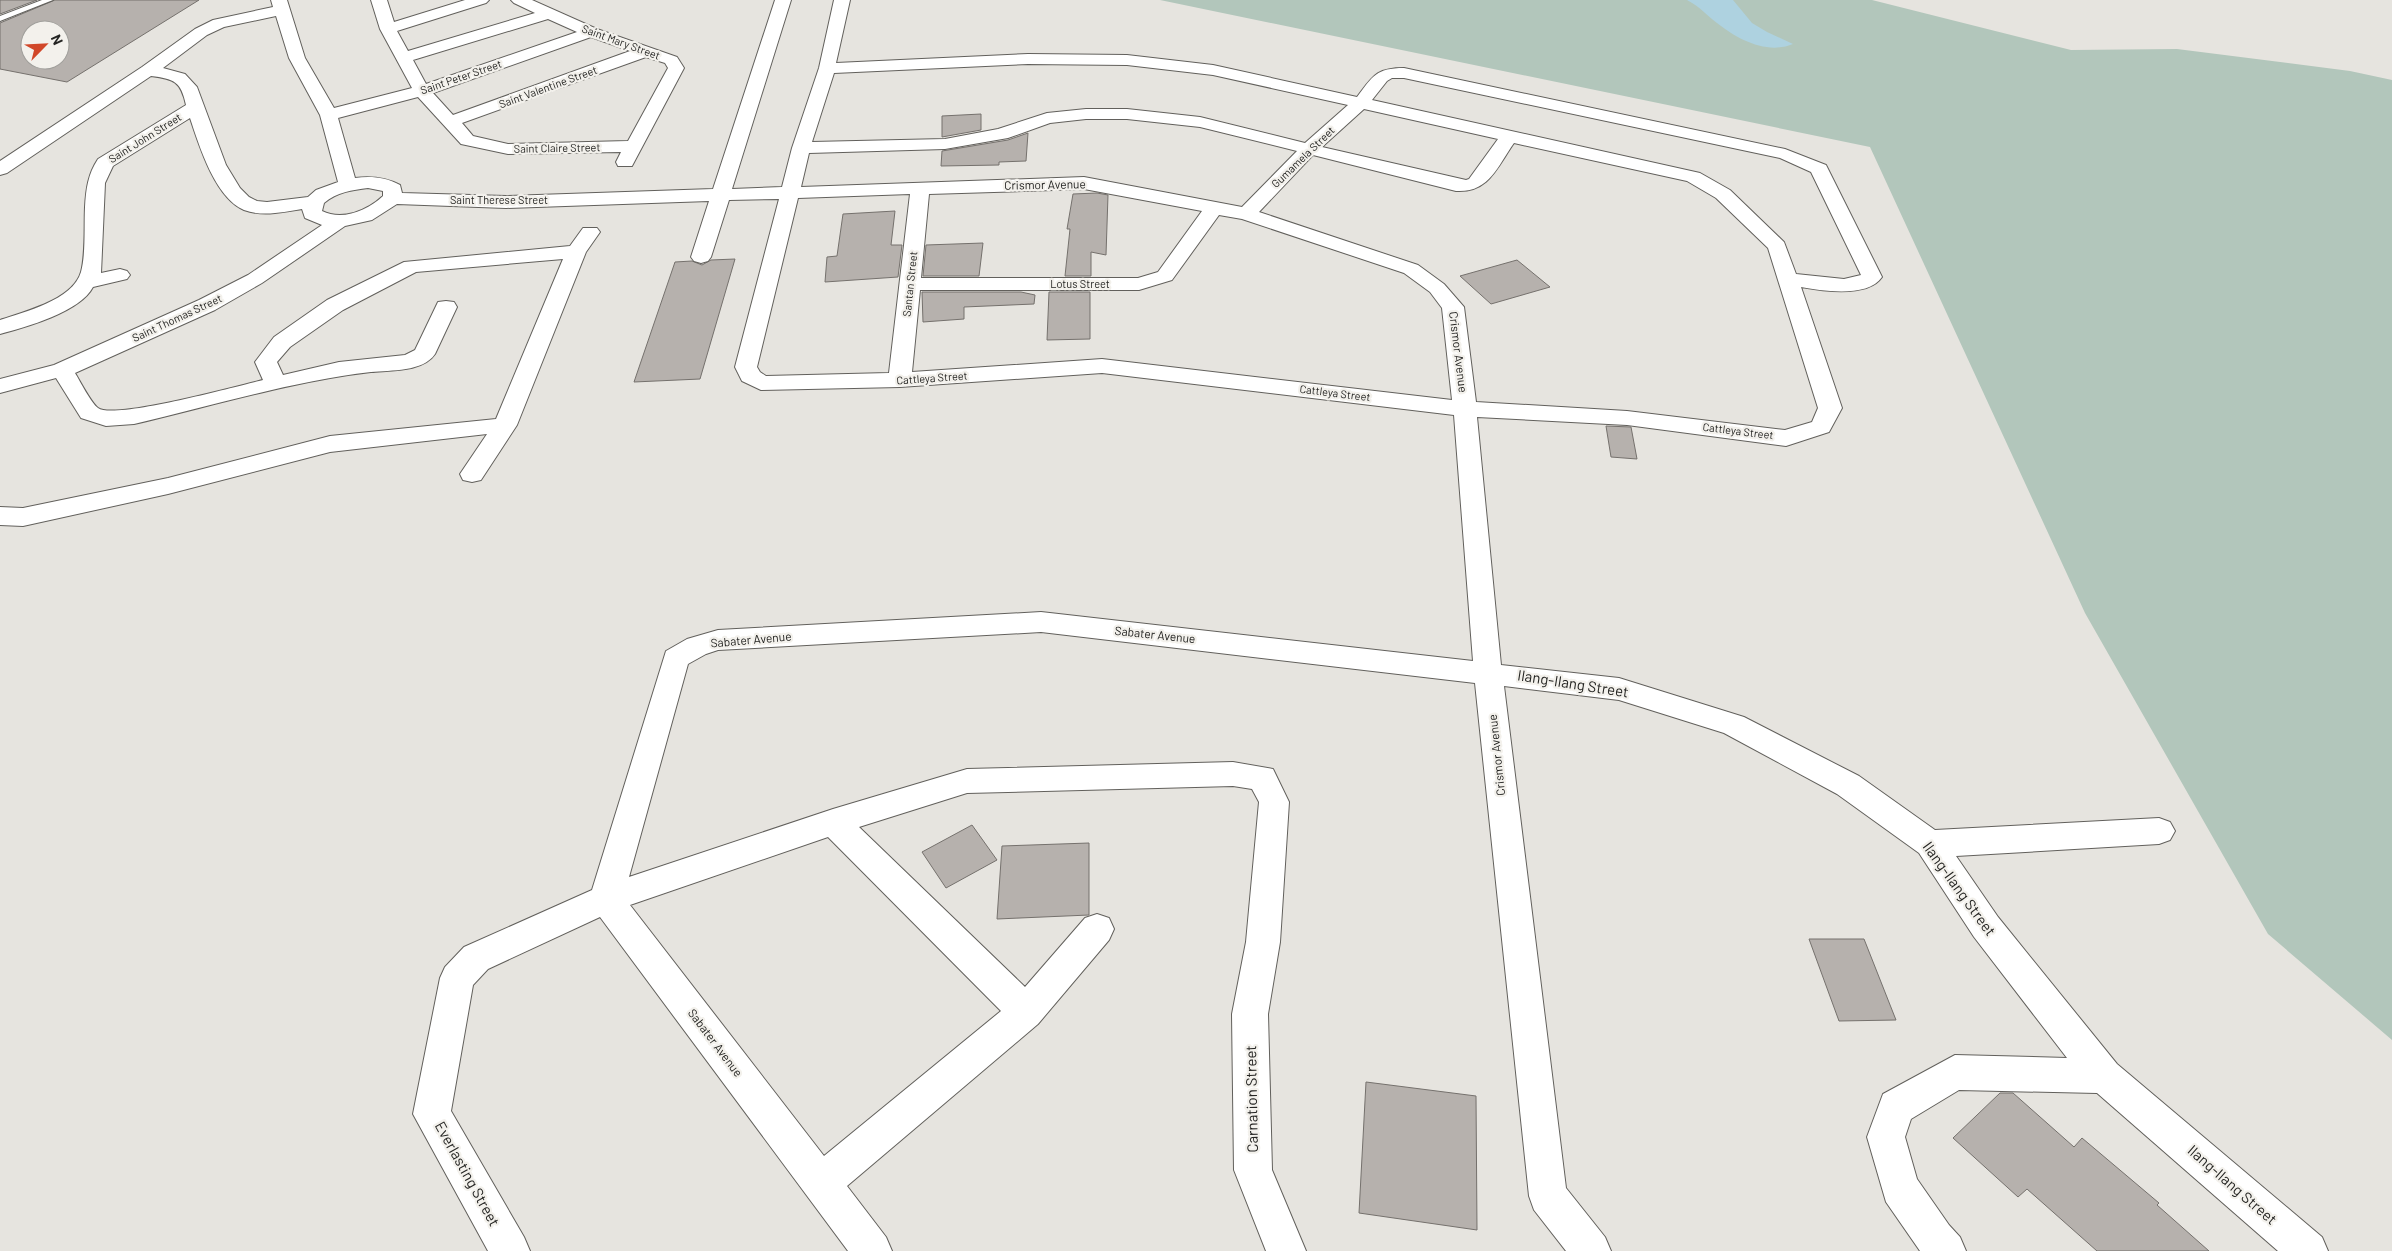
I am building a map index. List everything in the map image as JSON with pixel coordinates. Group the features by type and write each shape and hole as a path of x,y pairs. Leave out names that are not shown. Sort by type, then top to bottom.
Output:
{"street":[{"name":"Saint Claire Street","path":"379,0 388,29 422,91 467,140 508,149 635,146"},
{"path":"388,29 481,0"},
{"name":"Saint Mary Street","path":"519,0 591,32 671,60 676,68 624,164"},
{"path":"701,257 782,0"},
{"path":"827,68 842,0"},
{"path":"0,169 148,71 201,32 219,23 281,5 297,58 330,116 342,169 348,184"},
{"path":"404,58 548,14"},
{"name":"Saint Peter Street","path":"330,116 422,91 591,32"},
{"name":"Saint Valentine Street","path":"449,122 646,51"},
{"name":"Cattleya Street","path":"1028,59 1127,60 1213,70 1693,178 1723,194 1777,246 1830,408 1821,427 1786,438 1627,418 1465,409 1102,366 900,380 760,383 750,376 746,367 789,193 827,68 1028,59"},
{"path":"148,71 176,76 188,84 209,149 233,191 241,201 252,206 275,207 314,202"},
{"name":"Gumamela Street","path":"1246,214 1310,148 1362,102 1381,77 1389,74 1404,73 1785,154 1819,169 1872,277 1866,283 1851,286 1788,280"},
{"name":"Saint John Street","path":"86,283 91,273 96,183 105,163 195,107"},
{"path":"802,148 944,144 1002,134 1047,118 1094,114 1127,114 1200,122 1456,185 1468,186 1476,183 1509,137"},
{"path":"368,182 384,184 393,190 392,198 387,204 367,215 341,220 323,219 312,214 311,208 314,202 328,191 348,184 368,182"},
{"name":"Crismor Avenue","path":"606,198 1084,183 1246,214 1411,269 1437,288 1453,308 1465,409 1488,672 1548,1196 1591,1251"},
{"name":"Santan Street","path":"900,380 920,188"},
{"name":"Saint Therese Street","path":"392,198 506,202 606,198"},
{"name":"Lotus Street","path":"910,284 1139,284 1155,281 1164,276 1214,208"},
{"name":"Saint Thomas Street","path":"0,386 62,370 223,296 272,268 341,220"},
{"path":"472,474 505,425 576,252 590,232"},
{"path":"276,384 266,362 282,342 335,305 411,266 576,252"},
{"path":"0,327 53,309 81,291 86,283 120,275"},
{"path":"62,370 89,413 106,418 134,417 339,369 410,361 424,354 446,307"},
{"path":"0,516 23,517 168,486 330,444 505,425"},
{"name":"Sabater Avenue","path":"872,1251 606,899 676,658 696,646 718,640 1041,622 1488,672"},
{"name":"Ilang-Ilang Street","path":"1488,672 1620,688 1734,725 1848,785 1930,844 1986,927 2104,1076 2308,1251"},
{"name":"Carnation Street","path":"833,822 967,780 1233,774 1262,778 1274,802 1263,942 1250,1014 1254,1170 1286,1251"},
{"path":"606,899 833,822 1026,1012"},
{"path":"1930,844 2159,831"},
{"name":"Everlasting Street","path":"510,1251 432,1114 457,978 476,958 606,899"},
{"path":"821,1183 1026,1012 1097,929"},
{"path":"1946,1251 1934,1239 1900,1188 1886,1136 1896,1107 1955,1072 2104,1076"}],"lane":[{"path":"0,19 49,0"}],"green space":[{"path":"1160,0 1872,0 2071,50 2177,49 2350,71 2392,80 2392,1040 2268,934 2085,613 1870,147"}],"water":[{"path":"1687,0 1733,0 1752,23 1793,44 1773,48 1743,40 1725,29 1700,8"}],"building":[{"path":"0,0 37,0 0,14"},
{"path":"55,0 199,0 67,82 0,69 0,23"},
{"path":"981,114 981,130 942,137 942,116"},
{"path":"1028,133 1026,161 999,162 999,165 941,166 942,151 1008,140"},
{"path":"1097,193 1108,195 1106,255 1091,252 1091,276 1065,276 1070,229 1067,229 1073,194"},
{"path":"895,211 891,245 902,245 898,277 825,282 827,257 837,256 843,214"},
{"path":"983,243 979,276 923,276 926,245"},
{"path":"735,259 700,379 634,382 675,262 692,261 702,265 711,260"},
{"path":"1517,260 1550,287 1491,304 1460,276"},
{"path":"922,292 1021,292 1035,295 1034,304 964,307 964,319 923,322"},
{"path":"1049,292 1090,292 1090,339 1047,340"},
{"path":"1606,426 1631,427 1637,459 1611,457"},
{"path":"972,825 997,860 946,888 922,852"},
{"path":"1089,843 1089,915 997,919 1002,846"},
{"path":"1809,939 1864,939 1896,1020 1839,1021"},
{"path":"1366,1082 1476,1096 1477,1230 1359,1213"},
{"path":"2000,1093 2013,1093 2074,1147 2082,1138 2159,1203 2157,1205 2209,1251 2097,1251 2027,1189 2018,1197 1953,1138"}]}
